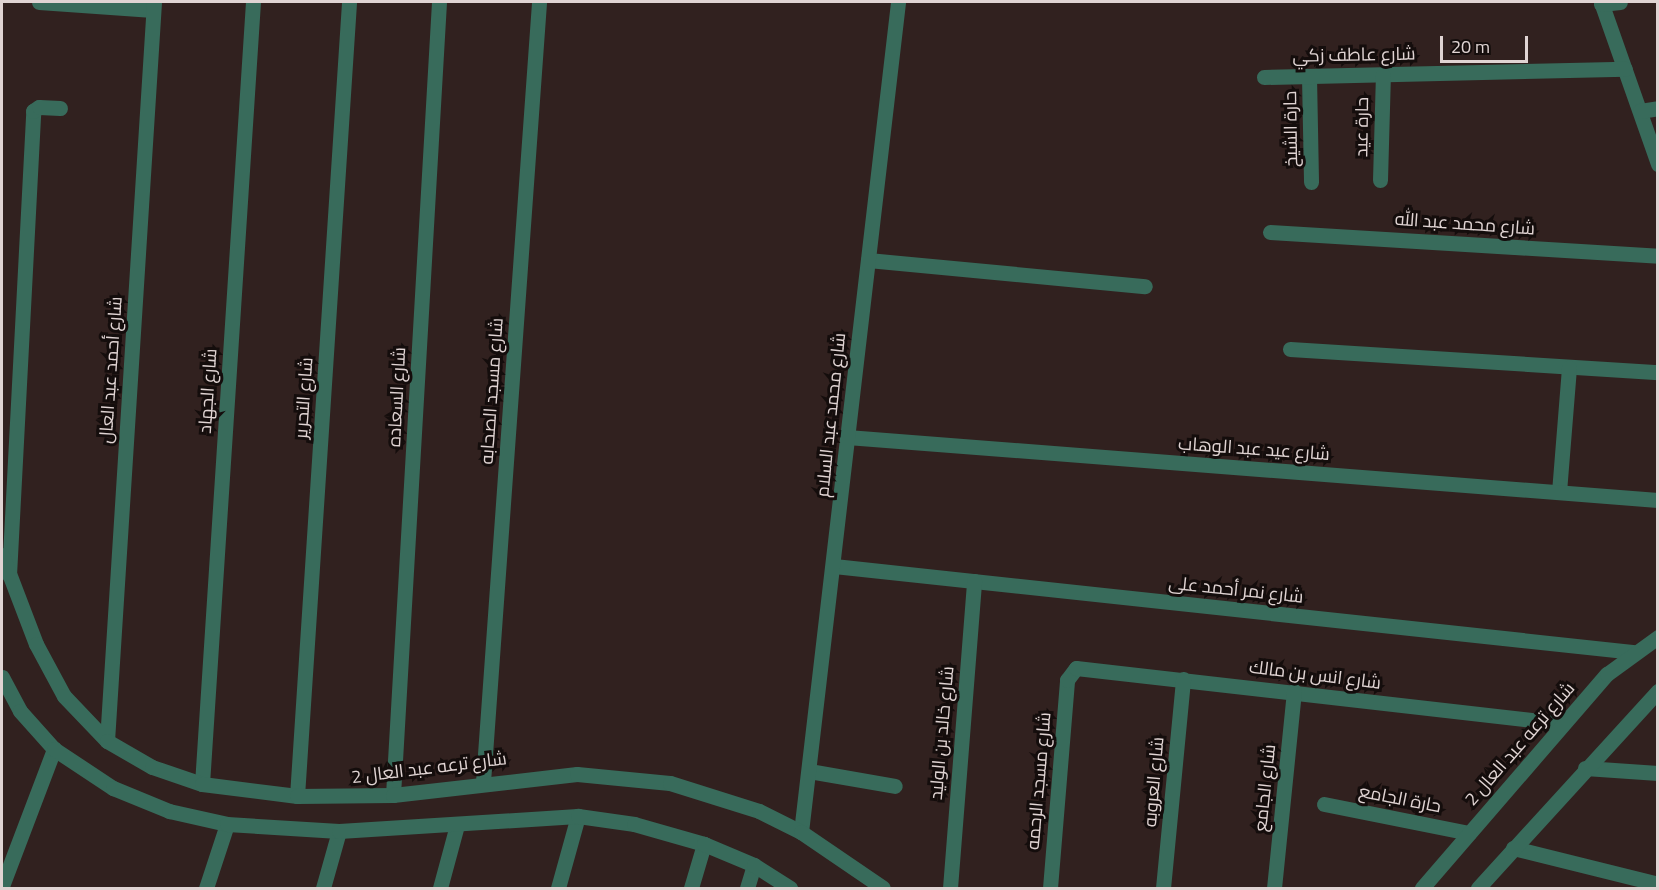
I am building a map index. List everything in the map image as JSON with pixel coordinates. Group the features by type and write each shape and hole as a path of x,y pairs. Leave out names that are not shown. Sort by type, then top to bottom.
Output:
{"street":[{"path":"39,2 153,6"},
{"name":"شارع الجهاد","path":"202,784 254,2"},
{"name":"شارع التحرير","path":"297,796 349,2"},
{"name":"شارع السعاده","path":"393,795 439,2"},
{"name":"شارع مسجد الصحابه","path":"483,782 539,2"},
{"name":"شارع محمد عبد السلام","path":"801,832 834,566 898,2"},
{"path":"1620,2 1601,3 1658,164"},
{"name":"شارع أحمد عبد العال","path":"107,741 153,6"},
{"name":"شارع عاطف زكي","path":"1264,77 1625,69"},
{"name":"حارة عيد","path":"1380,180 1383,75"},
{"name":"حارة الشيخ","path":"1309,76 1311,182"},
{"path":"9,578 33,111 39,107 60,108"},
{"path":"1640,111 1658,108"},
{"name":"شارع محمد عبد الله","path":"1270,232 1658,256"},
{"path":"868,260 1145,286"},
{"path":"1290,349 1658,372"},
{"path":"1559,492 1569,367"},
{"name":"شارع عيد عبد الوهاب","path":"847,437 1658,500"},
{"name":"شارع ترعه عبد العال 2","path":"2,555 9,578 64,696 107,741 152,767 202,784 297,796 393,795 483,782 576,774 670,783 715,794 801,832 883,888"},
{"name":"شارع نمر أحمد على","path":"834,566 1634,652"},
{"name":"شارع خالد بن الوليد","path":"950,888 974,581"},
{"name":"شارع ترعه عبد العال 2","path":"1422,888 1562,723 1634,652 1658,637"},
{"name":"شارع انس بن مالك","path":"1068,676 1076,668 1562,723"},
{"name":"شارع مسجد الرحمه","path":"1050,888 1068,676"},
{"path":"2,677 20,711 54,749 113,788 169,811 227,824 339,831 578,816 634,824 704,844 754,865 790,888"},
{"name":"شارع العروبه","path":"1163,888 1183,679"},
{"path":"1478,888 1585,768 1658,691"},
{"name":"شارع الجامع","path":"1274,888 1294,692"},
{"path":"2,886 54,749"},
{"path":"1585,768 1658,773"},
{"path":"809,771 895,786"},
{"name":"حارة الجامع","path":"1324,804 1469,833"},
{"path":"558,888 578,816"},
{"path":"206,888 227,824"},
{"path":"440,888 457,825"},
{"path":"323,888 339,831"},
{"path":"691,888 704,844"},
{"path":"1513,848 1658,884"},
{"path":"747,888 754,865"}]}
